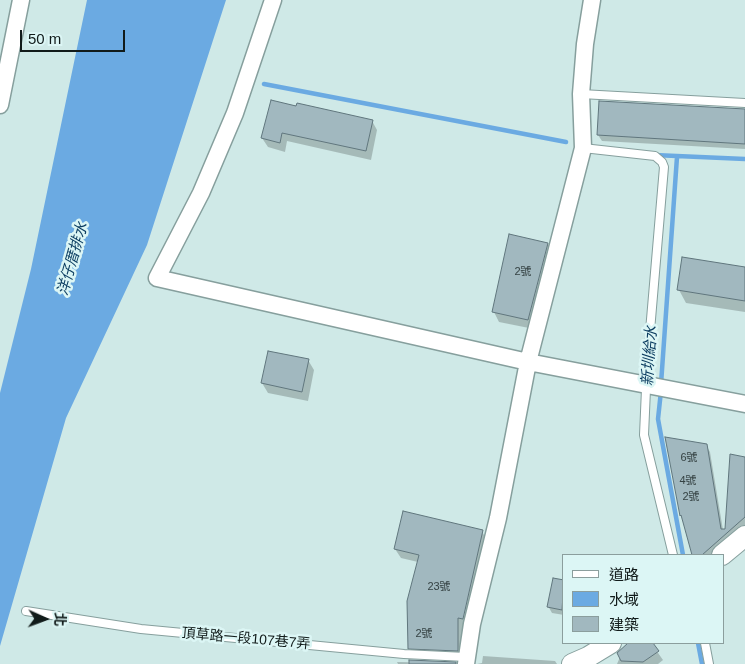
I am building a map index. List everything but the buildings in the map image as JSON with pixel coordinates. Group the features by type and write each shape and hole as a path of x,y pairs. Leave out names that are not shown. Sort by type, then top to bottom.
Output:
{"street":[{"path":"273,0 236,113 201,193 157,278 528,362 745,404"},
{"path":"466,660 472,624 498,518 528,362 583,148 582,94 585,44 592,0"},
{"path":"0,105 19,1"},
{"path":"723,554 745,536"},
{"path":"572,664 609,644"}],"lane":[{"path":"582,94 745,103"},
{"path":"583,148 655,156 662,162 664,167 646,386 644,435 673,554"},
{"name":"頂草路一段107巷7弄","path":"26,611 141,629 466,660"},
{"path":"705,644 709,664"}],"water":[{"name":"洋仔厝排水","path":"87,0 226,0 147,245 66,418 0,646 0,393 31,269"}],"waterway":[{"path":"264,84 566,142"},
{"path":"654,155 745,159"},
{"name":"新圳給水","path":"661,384 677,157"},
{"name":"新圳給水","path":"661,391 658,419 683,554"},
{"name":"新圳給水","path":"698,644 702,664"}]}
